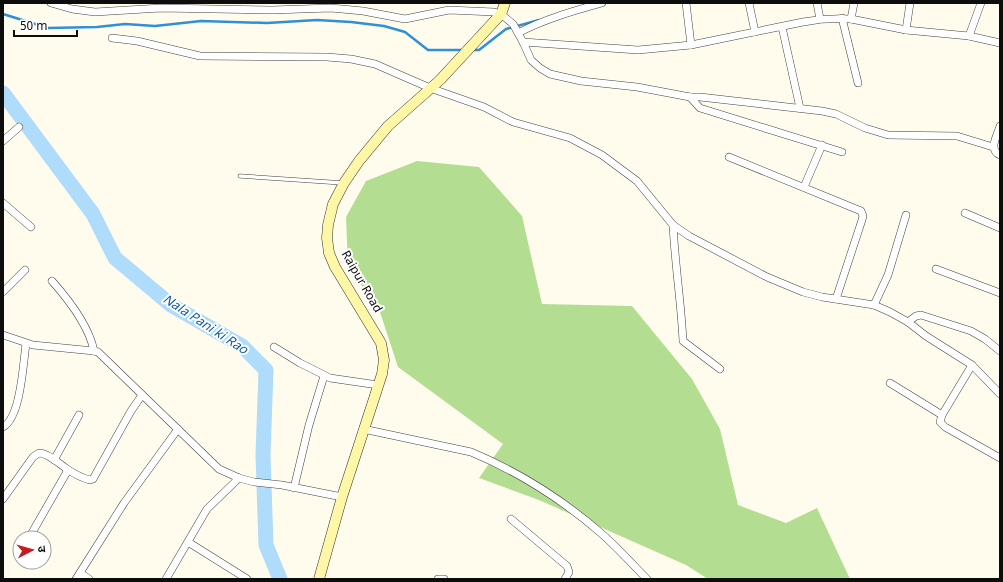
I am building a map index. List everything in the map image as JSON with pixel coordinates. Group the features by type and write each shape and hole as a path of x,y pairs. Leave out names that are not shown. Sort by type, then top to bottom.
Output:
{"main road":[{"name":"Raipur Road","path":"319,579 342,497 378,385 384,360 381,343 335,267 329,253 327,238 328,225 333,204 344,183 359,161 388,126 440,80 501,14 505,3"}],"street":[{"path":"51,3 72,9 95,12 161,8 272,10 331,8 363,11 405,19 449,10 485,10 501,14 516,28 524,42 531,60 550,74 581,81 637,87 690,97 830,112 865,128 888,135 957,136 993,147"},
{"path":"516,28 535,24 602,3"},
{"path":"686,3 691,45"},
{"path":"749,3 755,32"},
{"path":"817,3 820,19"},
{"path":"851,19 854,3"},
{"path":"906,30 910,3"},
{"path":"969,36 981,3"},
{"path":"524,42 638,50 691,45 820,19 842,18 906,30 969,36 1000,43"},
{"path":"842,18 858,82"},
{"path":"782,27 800,108"},
{"path":"112,38 136,41 200,56 300,56 351,59 375,64 430,88 484,107 513,122 570,138 595,152 637,181 673,225 714,250 767,277 803,292 874,305 908,322 926,336 972,365 1000,394"},
{"path":"690,97 700,108 842,152"},
{"path":"1000,126 993,147 995,152 1000,155"},
{"path":"3,141 19,127"},
{"path":"804,187 822,145"},
{"path":"729,157 858,209 862,213 862,220 836,299"},
{"path":"3,203 32,227"},
{"path":"965,213 1000,228"},
{"path":"874,305 888,275 906,215"},
{"path":"673,225 674,252 682,314 683,341 720,369"},
{"path":"936,269 1000,293"},
{"path":"3,292 25,270"},
{"path":"52,281 63,294 86,330 91,339 94,351"},
{"path":"908,322 916,316 921,315 961,327 978,334 1000,350"},
{"path":"3,335 26,344 94,351 101,355 214,465 239,478 254,482 282,485 342,497"},
{"path":"3,426 8,423 20,393 26,344"},
{"path":"274,347 324,376 333,379 378,385"},
{"path":"972,365 942,415 940,420 941,425 1000,458"},
{"path":"294,488 309,425 324,376"},
{"path":"890,383 942,415"},
{"path":"3,499 36,454 41,453 68,470 87,479 93,479 131,411 142,395"},
{"path":"54,460 79,415"},
{"path":"89,579 78,576 124,504 178,429"},
{"path":"363,429 471,452 525,479 559,499 601,534 647,579"},
{"path":"33,530 68,470"},
{"path":"166,579 207,509 239,478"},
{"path":"511,519 567,566 569,572 566,579"},
{"path":"188,542 247,579"},
{"path":"438,579 444,579"}],"lane":[{"path":"240,176 344,183"}],"green space":[{"path":"417,161 479,167 522,216 542,304 632,306 692,379 720,429 738,505 786,523 817,508 850,579 708,579 686,565 539,500 479,478 503,444 398,367 379,309 348,267 346,217 366,181"}],"waterway":[{"path":"3,14 48,28 97,27 125,24 155,26 201,21 267,23 317,20 351,22 384,26 405,32 428,50 463,50"},
{"path":"472,50 479,50 506,29 539,20"},
{"name":"Nala Pani ki Rao","path":"3,93 93,214 115,258 171,305 242,346 266,370 263,455 266,545 280,579"}]}
